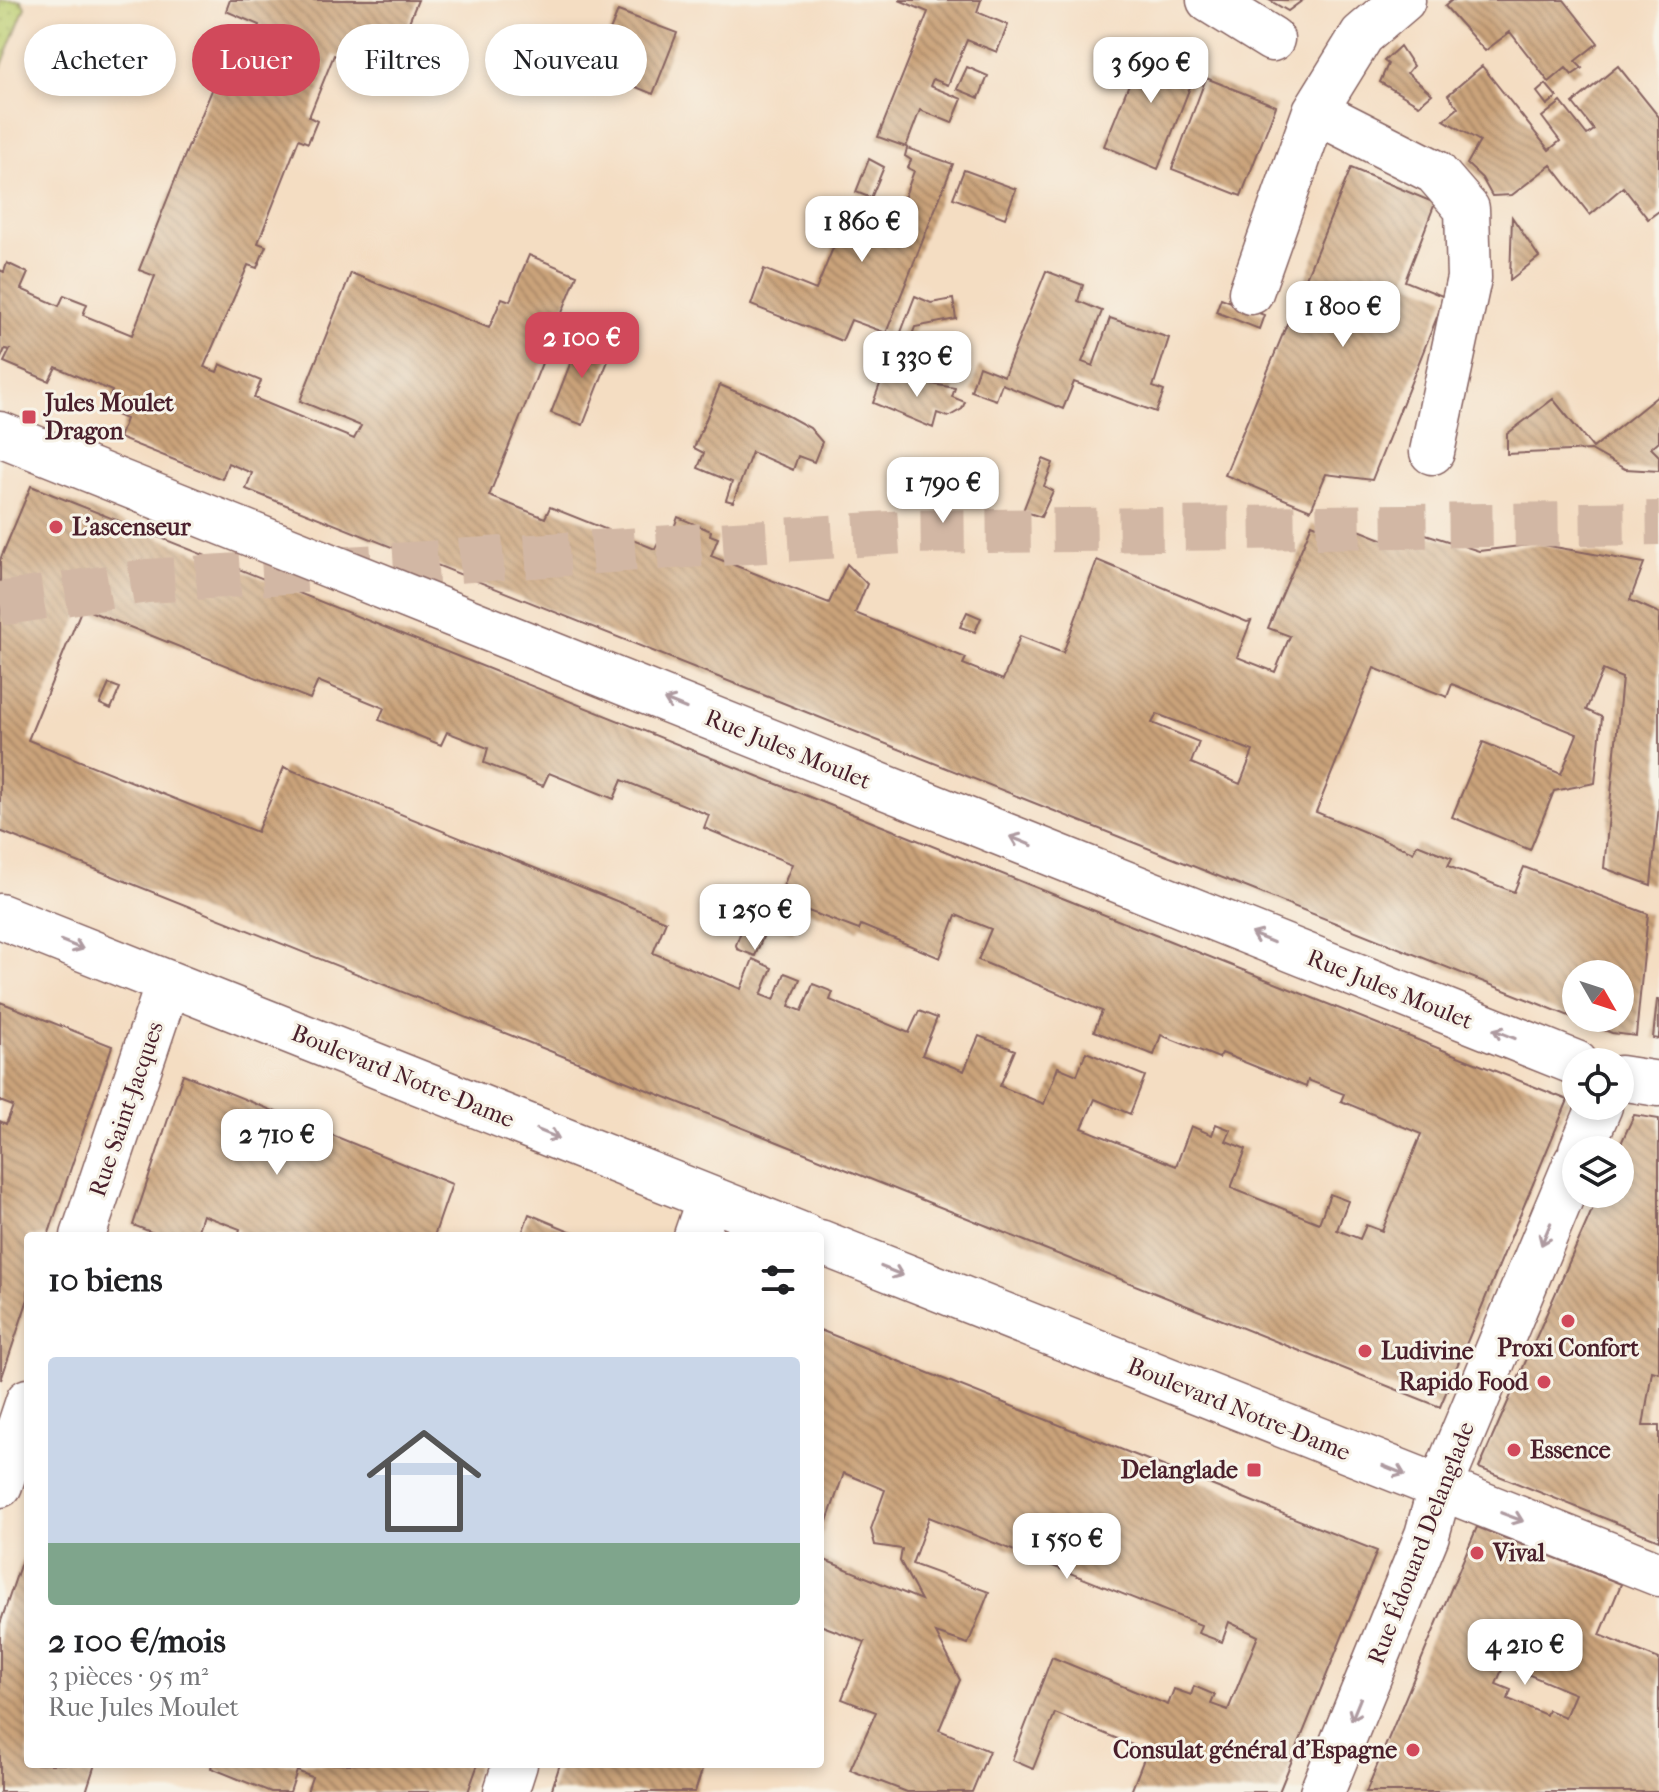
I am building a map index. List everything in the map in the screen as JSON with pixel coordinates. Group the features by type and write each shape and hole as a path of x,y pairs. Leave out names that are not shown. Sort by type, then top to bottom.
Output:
{"street":[{"path":"1209,0 1272,39"},
{"path":"1251,292 1315,111 1362,35 1403,0"},
{"path":"1315,111 1435,172 1467,209 1469,278 1432,452"},
{"name":"Rue Jules Moulet","path":"0,435 1562,1057"},
{"name":"Boulevard Notre-Dame","path":"0,916 168,983 703,1217 784,1232"},
{"name":"Rue Saint-Jacques","path":"84,1232 168,983"},
{"path":"1634,1080 1659,1084"},
{"name":"Rue Édouard Delanglade","path":"1322,1792 1427,1535 1440,1488 1562,1196"},
{"name":"Boulevard Notre-Dame","path":"824,1244 1659,1574"},
{"path":"0,1485 24,1413"},
{"path":"506,1792 514,1768"}],"green space":[{"path":"0,0 21,0 25,7 0,70"}],"building":[{"path":"230,0 418,0 408,24 336,24 336,56 320,90 320,24 257,24 226,11"},
{"path":"899,0 981,0 977,12 1008,25 997,52 967,40 948,85 933,79 930,86 962,99 952,123 920,110 906,147 878,137 928,12"},
{"path":"1269,0 1303,0 1288,11"},
{"path":"1452,0 1564,0 1598,43 1575,61 1582,68 1572,75 1566,68 1549,82 1510,32 1485,51 1445,6"},
{"path":"618,11 677,33 653,94 647,92 647,24 613,24"},
{"path":"1145,43 1199,64 1158,169 1104,146 1129,84 1120,80 1125,65 1135,69"},
{"path":"1400,46 1413,66 1407,73 1432,94 1419,105 1380,82 1388,64 1384,61"},
{"path":"1482,66 1549,150 1560,141 1542,117 1561,102 1587,135 1594,130 1573,103 1618,66 1659,117 1659,211 1648,219 1623,187 1590,215 1551,165 1512,195 1492,196 1482,178 1467,164 1480,141 1444,120 1458,108 1448,95"},
{"path":"967,67 988,76 979,98 957,89"},
{"path":"1206,78 1276,106 1241,196 1172,169"},
{"path":"1546,84 1557,97 1547,105 1537,92"},
{"path":"210,96 317,96 309,117 317,121 308,143 299,139 258,243 266,246 257,268 248,265 204,367 217,372 220,364 261,381 254,398 354,439 361,426 300,401 351,273 489,328 502,298 510,301 529,255 577,275 489,496 545,518 550,507 655,549 661,535 691,547 693,541 672,533 678,517 711,531 710,535 718,538 711,556 829,603 847,564 867,584 855,613 966,658 963,664 1003,680 1020,636 1063,653 1097,560 1247,622 1251,621 1237,657 1275,672 1290,636 1268,628 1312,524 1354,541 1359,530 1384,540 1391,523 1479,551 1538,544 1644,563 1630,600 1659,613 1659,806 1651,885 1604,868 1622,678 1603,670 1586,710 1602,717 1595,783 1554,791 1530,850 1452,817 1483,742 1561,774 1577,734 1452,684 1447,697 1374,668 1316,812 1413,852 1417,844 1452,858 1448,866 1514,892 1524,867 1648,914 1636,1036 1609,1032 1634,1032 1634,960 1562,960 1562,1013 246,489 252,473 228,463 222,479 119,438 126,419 105,410 112,391 56,367 49,381 4,362 10,350 5,349 0,360 0,270 4,272 7,263 28,273 21,289 59,306 64,295 87,304 83,315 132,335 155,276 139,270","holes":["1157,714 1253,751 1240,784 1191,763 1199,742 1152,723"]},
{"path":"907,148 953,164 886,333 851,320 842,341 751,305 764,269 816,290 848,211 869,220 865,231 888,242 914,171 908,168 911,160 905,156"},
{"path":"869,159 884,167 871,198 856,192"},
{"path":"1351,168 1435,203 1405,281 1445,297 1372,480 1326,474 1311,510 1225,475"},
{"path":"964,170 1016,189 1005,218 953,198"},
{"path":"1512,217 1539,257 1510,280"},
{"path":"1046,271 1083,285 1078,301 1102,311 1082,362 1093,366 1110,318 1169,338 1153,387 1164,391 1156,412 1074,382 1063,409 1002,384 996,400 971,391 979,366 1004,376"},
{"path":"915,296 931,303 953,299 956,319 915,327 909,343 898,340"},
{"path":"1221,298 1264,315 1259,329 1216,312"},
{"path":"581,336 613,348 583,425 551,413"},
{"path":"885,371 915,381 955,388 952,397 965,402 962,409 948,417 937,413 933,428 873,403"},
{"path":"720,385 770,406 810,428 822,442 814,462 798,456 793,470 752,452 733,502 726,500 732,482 698,468 704,453 694,448"},
{"path":"1659,395 1659,441 1651,448 1659,456 1659,471 1625,469 1591,450 1507,454 1507,434 1553,399 1593,448"},
{"path":"1043,459 1053,463 1044,486 1053,491 1041,517 1023,511"},
{"path":"31,486 1562,1098 1562,1114 1440,1407 0,831 0,560","holes":["82,608 310,699 318,681 384,708 379,720 441,745 447,732 488,748 484,763 543,786 549,773 614,799 622,780 709,815 704,828 792,864 770,919 752,913 747,915 737,949 755,956 768,925 793,933 803,909 859,930 861,925 940,958 956,915 991,929 978,960 1102,1011 1094,1031 1154,1055 1161,1035 1219,1058 1222,1053 1306,1087 1308,1080 1344,1094 1341,1101 1421,1134 1382,1231 1366,1225 1360,1239 1337,1230 1348,1201 1330,1194 1319,1223 1231,1188 1246,1149 1226,1141 1231,1130 1216,1124 1212,1135 1191,1126 1176,1166 1082,1128 1095,1099 1130,1114 1145,1076 1086,1052 1077,1075 1058,1067 1044,1104 1000,1086 1015,1050 979,1036 964,1071 922,1055 937,1018 919,1011 909,1033 830,1000 833,992 813,984 802,1011 789,1006 800,979 785,973 774,1000 761,995 772,968 753,959 741,989 653,953 666,921 284,767 257,832 28,740"]},
{"path":"936,514 952,515 950,537 933,535"},
{"path":"967,612 981,618 975,632 960,627"},
{"path":"109,684 120,688 111,709 100,704"},
{"path":"1659,1000 1659,1039 1653,1038"},
{"path":"0,1002 112,1046 49,1232 24,1232 24,1311 1,1380 0,1121 6,1124 13,1106 0,1101"},
{"path":"183,1074 452,1184 435,1232 239,1232 240,1229 203,1215 197,1232 151,1232 133,1225"},
{"path":"1634,1115 1659,1119 1659,1373 1652,1371 1643,1426 1659,1426 1659,1540 1479,1468 1593,1208 1634,1208 1634,1136 1624,1136"},
{"path":"529,1214 572,1232 522,1232"},
{"path":"824,1332 1377,1551 1279,1792 1131,1792 1147,1751 1055,1713 1033,1769 1012,1760 1052,1657 1168,1705 1174,1689 1191,1695 1194,1686 1215,1695 1211,1704 1228,1710 1258,1636 1229,1622 1222,1642 1198,1633 1201,1625 929,1517 912,1564 989,1592 968,1644 936,1633 960,1680 939,1730 989,1751 972,1792 907,1792 850,1770 876,1712 842,1699 865,1642 824,1627 824,1560 921,1600 900,1561 902,1549 875,1545 871,1529 885,1490 844,1473 824,1530"},
{"path":"1477,1527 1621,1584 1600,1635 1659,1659 1659,1792 1366,1792","holes":["1509,1653 1524,1659 1520,1671 1575,1694 1565,1717 1548,1710 1546,1715 1508,1699 1511,1690 1496,1684"]},
{"path":"24,1554 24,1768 94,1768 86,1792 0,1792 0,1624"},
{"path":"211,1768 477,1768 468,1792 307,1792 312,1777 297,1771 290,1792 271,1792"},
{"path":"559,1768 703,1768 695,1792 551,1792"}],"tunnel":[{"path":"0,604 147,581 904,532 1659,523"}],"place":[{"name":"Jules Moulet Dragon","path":"29,417"},
{"name":"L'ascenseur","path":"56,527"},
{"name":"Proxi Confort","path":"1568,1321"},
{"name":"Ludivine","path":"1365,1351"},
{"name":"Rapido Food","path":"1544,1382"},
{"name":"Essence","path":"1514,1450"},
{"name":"Delanglade","path":"1254,1470"},
{"name":"Vival","path":"1477,1553"},
{"name":"Consulat général d'Espagne","path":"1413,1750"}]}
